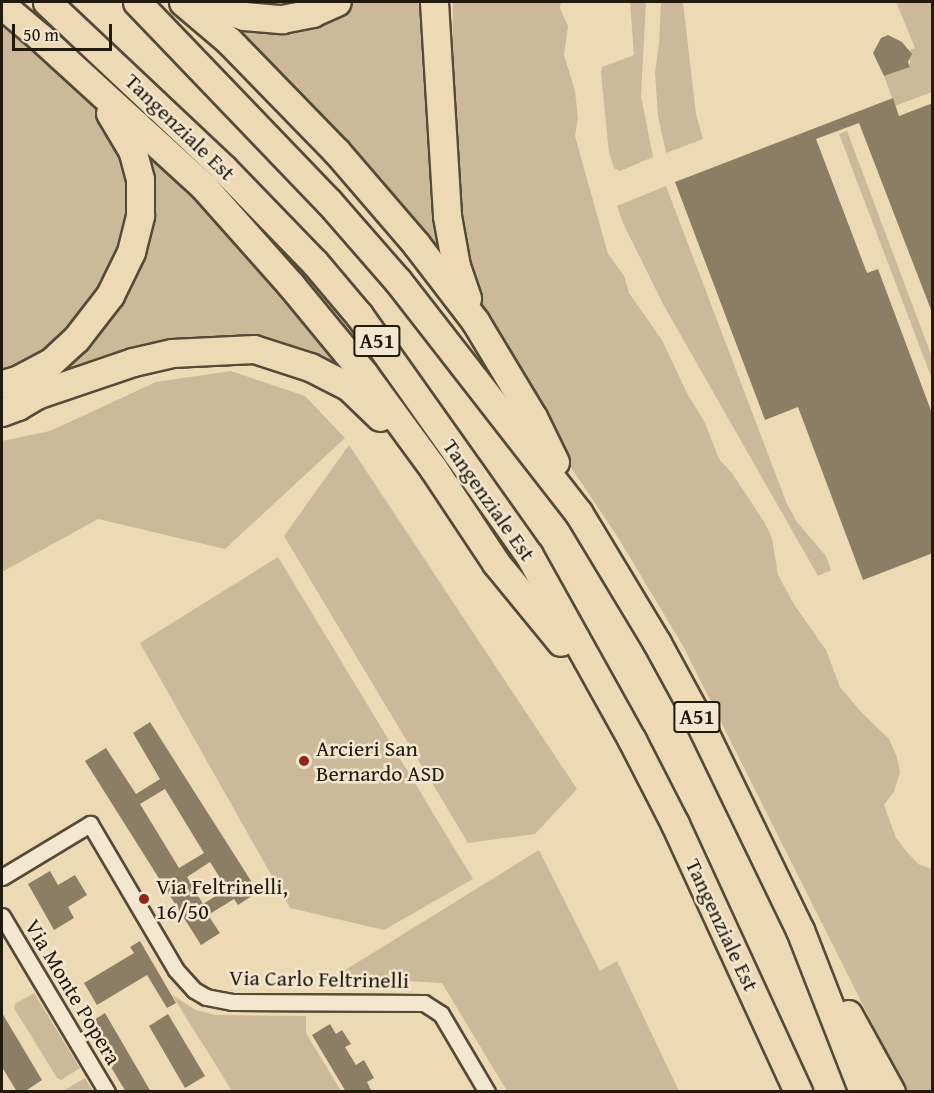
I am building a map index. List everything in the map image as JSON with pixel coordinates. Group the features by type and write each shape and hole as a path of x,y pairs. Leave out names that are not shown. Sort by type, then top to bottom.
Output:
{"highway":[{"name":"Tangenziale Est","path":"47,2 223,168 315,263 359,315 529,555 632,740 675,824 798,1092"},
{"name":"A51","path":"137,2 329,202 398,281 578,512 657,643 688,701 800,930 863,1092"},
{"path":"183,2 229,41 337,152 416,244 475,321 533,417 578,512"},
{"path":"203,2 244,16 282,19 312,13 337,2"},
{"path":"434,2 447,216 456,266 475,321"},
{"path":"2,5 204,187 291,285 357,365 433,468 496,562 539,613 632,740"},
{"path":"2,384 17,380 43,367 76,339 95,316 122,274 134,242 140,215 141,194 137,163 124,134 97,98 40,37"},
{"path":"2,403 36,395 133,362 172,353 254,350 310,367 349,387 433,468"},
{"path":"2,412 36,395"},
{"path":"800,930 891,1092"}],"street":[{"name":"Via Carlo Feltrinelli","path":"2,878 90,824 176,970 194,990 206,997 232,1002 424,1003 441,1014 487,1092"},
{"name":"Via Monte Popera","path":"2,916 107,1092"}],"shaded area":[{"path":"354,2 424,2 447,266 207,11 256,32 263,27 338,11"},
{"path":"453,2 561,2 560,8 568,26 564,55 575,91 578,118 575,136 608,254 624,276 629,293 662,340 687,393 705,423 719,459 732,473 765,523 772,538 778,575 795,606 826,650 840,687 862,713 889,739 897,757 900,773 894,791 884,805 896,838 918,864 932,869 932,1091 906,1091 683,646 619,539 566,460 547,416 482,310 459,243 452,72"},
{"path":"630,2 646,2 641,96 653,157 620,171 614,168 609,153 601,74 602,67 634,55"},
{"path":"661,2 683,2 696,114 703,139 666,153 658,116 655,73"},
{"path":"896,2 932,2 932,92 895,106 884,76 910,67 910,50 915,48"},
{"path":"2,27 34,49 80,88 107,118 126,153 134,218 95,306 54,346 2,376"},
{"path":"128,128 183,181 180,186 198,196 372,401 272,350 25,390 137,261"},
{"path":"847,131 932,357 932,379 839,134"},
{"path":"666,186 787,504 797,522 826,556 831,570 818,576 663,304 623,223 617,206"},
{"path":"231,371 305,396 345,438 225,549 98,519 2,572 2,441 50,431 156,382"},
{"path":"349,445 577,789 535,834 468,843 284,536"},
{"name":"Arcieri San Bernardo ASD","path":"278,557 473,879 384,930 290,908 140,643"},
{"path":"539,850 600,971 617,961 679,1091 507,1091 442,983 334,977"},
{"path":"34,993 80,1068 61,1080 57,1078 14,1008 15,1004"},
{"path":"172,995 196,1010 215,1015 306,1016 306,1033 341,1091 232,1091"},
{"path":"85,1078 93,1091 63,1091"}],"building":[{"path":"888,35 902,42 912,54 908,62 910,67 884,76 873,53 881,38"},
{"path":"893,98 899,116 933,103 933,315 859,123 816,139 867,273 878,269 933,416 933,553 863,580 798,407 765,420 675,182"},
{"path":"150,722 258,892 238,905 234,899 208,915 220,933 201,945 85,761 106,748 136,794 160,779 133,733","holes":["165,789 204,853 179,868 140,804","210,862 227,889 203,904 187,877"]},
{"path":"50,871 58,885 75,875 87,895 68,907 74,918 54,930 28,884"},
{"path":"140,941 176,1003 167,1008 147,975 97,1005 84,983 134,953 130,947"},
{"path":"2,1013 42,1080 24,1092 17,1092 2,1067"},
{"path":"105,1013 151,1092 126,1092 94,1039 86,1025"},
{"path":"168,1014 205,1076 185,1088 149,1026"},
{"path":"330,1024 336,1034 342,1030 351,1044 345,1047 356,1065 364,1060 374,1078 367,1082 372,1092 346,1092 312,1035"}],"place":[{"name":"Arcieri San Bernardo ASD","path":"304,761"},
{"name":"Via Feltrinelli, 16/50","path":"144,899"}]}
